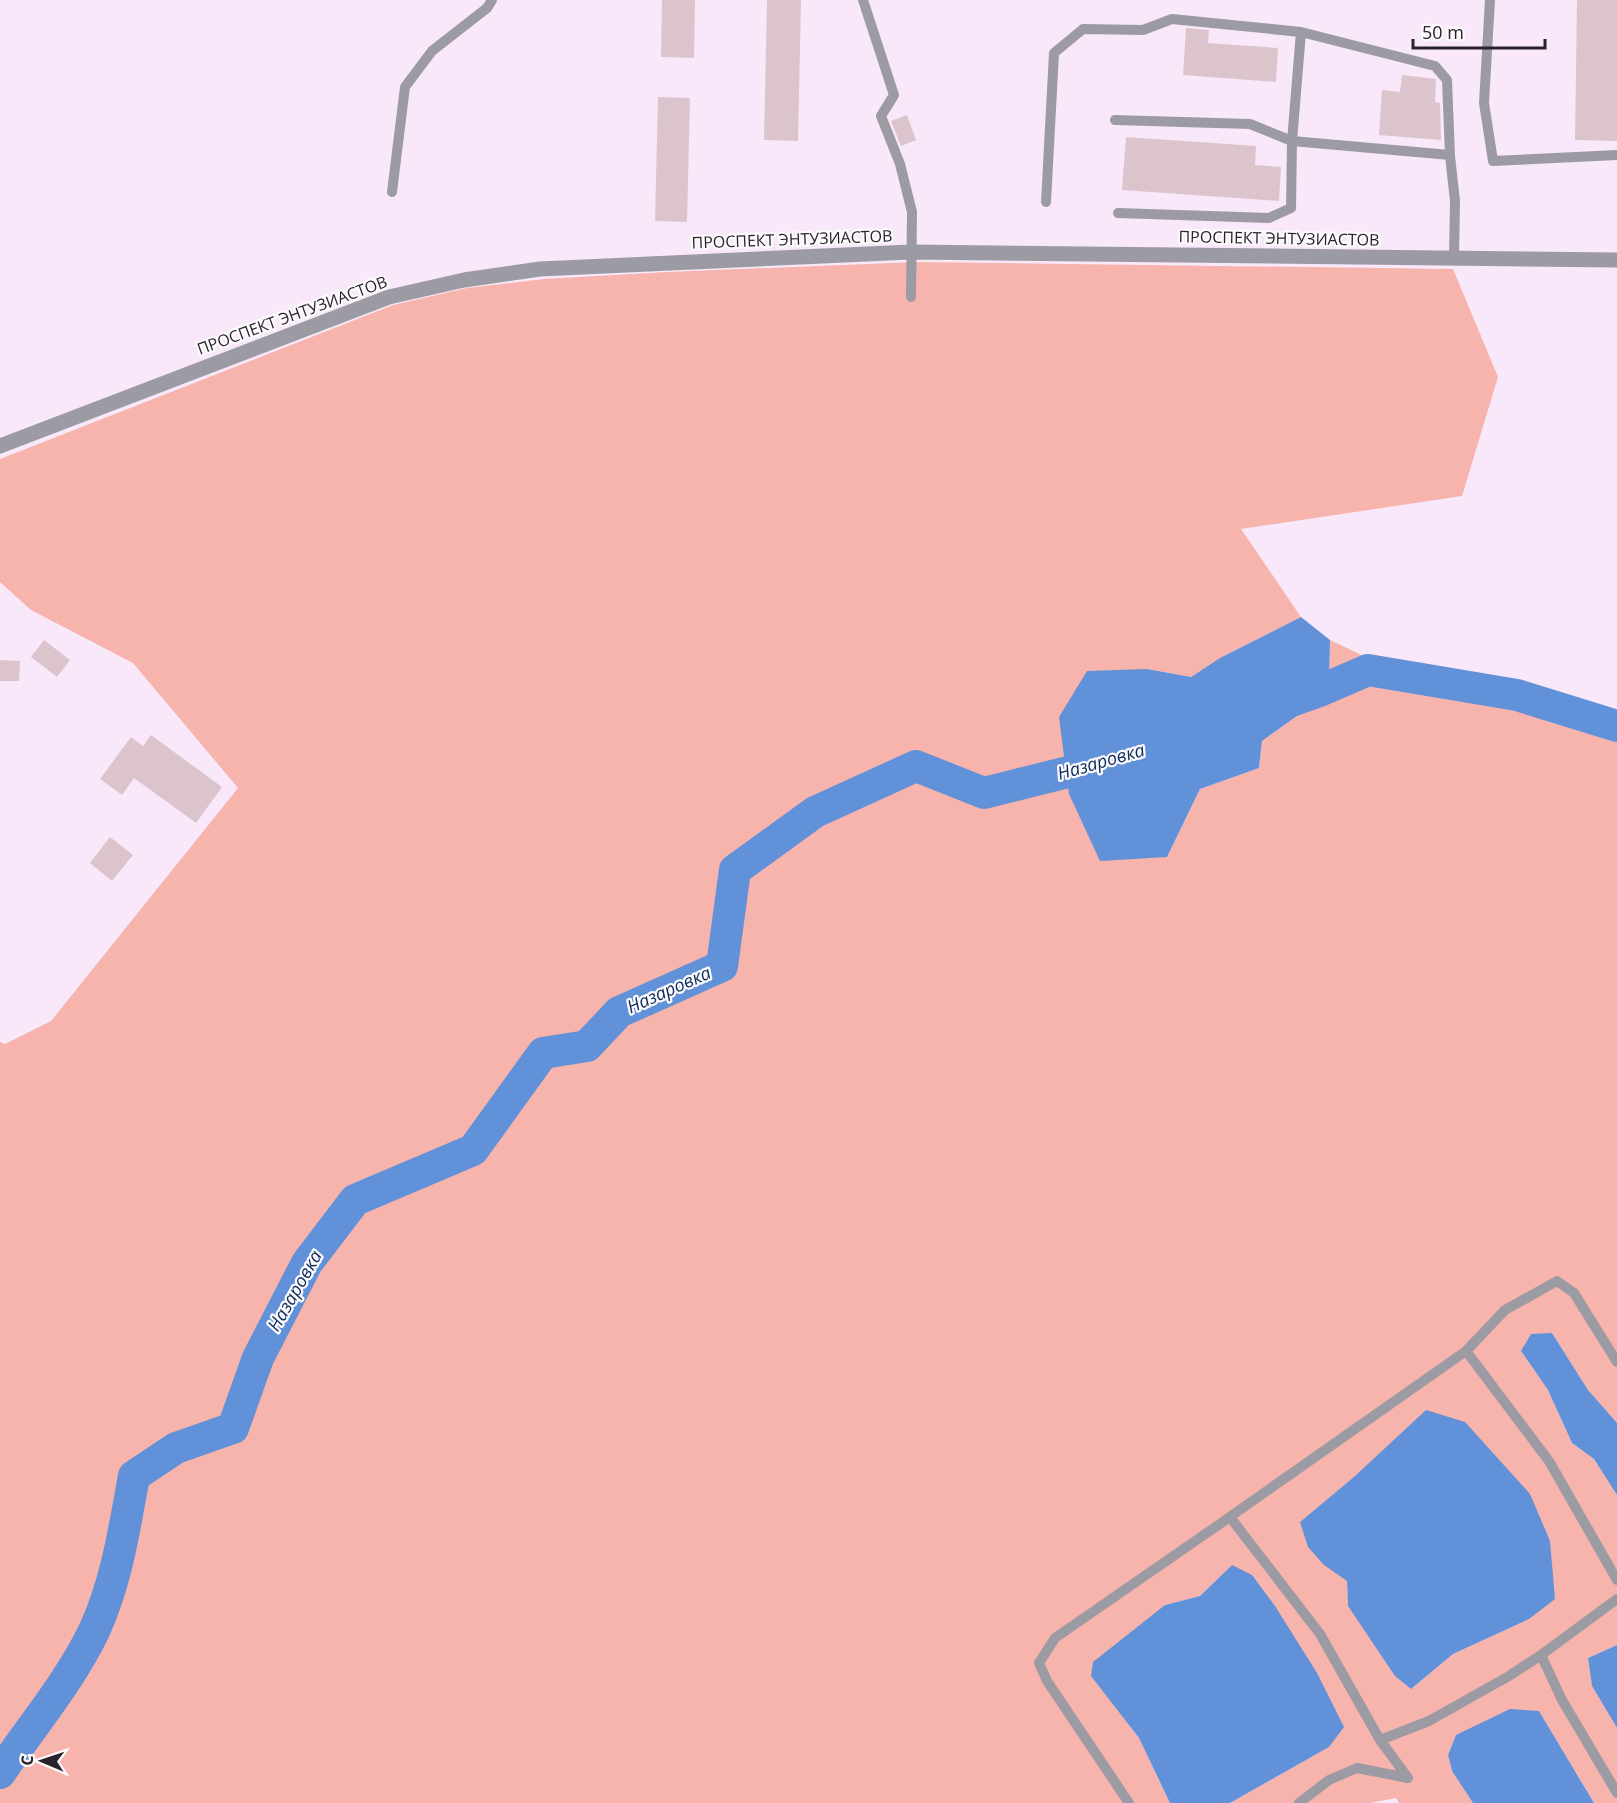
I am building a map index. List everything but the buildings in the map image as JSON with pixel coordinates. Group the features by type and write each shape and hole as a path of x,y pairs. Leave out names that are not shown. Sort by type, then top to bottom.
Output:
{"street":[{"name":"ПРОСПЕКТ ЭНТУЗИАСТОВ","path":"0,446 389,297 464,280 540,269 911,252 1617,260"}],"lane":[{"path":"392,192 405,87 432,51 487,8 492,0"},
{"path":"863,0 894,95 882,116 900,164 912,212 912,297"},
{"path":"1490,0 1484,103 1493,161 1617,155"},
{"path":"1046,202 1054,53 1083,29 1143,30 1172,19 1301,32 1435,66 1447,80 1450,155 1455,201 1454,257"},
{"path":"1118,213 1269,218 1291,208 1292,141 1301,32"},
{"path":"1115,120 1251,123 1292,141 1450,155"},
{"path":"1129,1803 1047,1681 1039,1663 1055,1638 1466,1351 1505,1310 1557,1281 1574,1293 1617,1362"},
{"path":"1466,1351 1550,1461 1617,1580"},
{"path":"1230,1517 1320,1634 1380,1740 1408,1778 1357,1768 1329,1780 1299,1803"},
{"path":"1380,1740 1429,1721 1509,1676 1617,1599"},
{"path":"1541,1655 1562,1700 1617,1793"}],"shaded area":[{"path":"917,262 1453,269 1498,377 1462,496 1241,529 1301,617 1220,658 1191,677 1147,669 1167,857 1200,789 1259,768 1262,741 1308,708 1329,684 1330,640 1368,658 1448,668 1522,682 1617,714 1617,1423 1588,1390 1552,1333 1521,1351 1548,1390 1572,1443 1594,1459 1617,1495 1617,1645 1588,1658 1592,1686 1617,1728 1617,1803 1594,1803 1539,1711 1456,1735 1448,1755 1452,1771 1473,1803 1399,1803 1396,1798 1370,1803 1230,1803 1329,1747 1232,1565 1200,1596 1165,1605 1092,1676 1139,1738 1170,1803 0,1803 0,1042 5,1044 51,1021 238,788 133,663 31,610 0,582 0,459 393,305 467,288 544,279","holes":["1355,1476 1529,1619 1453,1654 1411,1689 1348,1606 1347,1581 1300,1522"]}],"water":[{"path":"1301,617 1330,640 1329,684 1308,708 1262,741 1259,768 1200,789 1167,857 1100,861 1069,794 1059,717 1087,671 1147,669 1191,677 1220,658"},
{"path":"1552,1333 1588,1390 1617,1423 1617,1495 1594,1459 1572,1443 1548,1390 1521,1351 1531,1334"},
{"path":"1426,1410 1465,1422 1530,1494 1550,1541 1555,1599 1529,1619 1453,1654 1411,1689 1395,1676 1348,1606 1347,1581 1324,1565 1308,1547 1300,1522 1355,1476"},
{"path":"1232,1565 1252,1575 1275,1606 1317,1673 1344,1727 1329,1747 1230,1803 1170,1803 1139,1738 1091,1676 1093,1662 1165,1605 1200,1596"},
{"path":"1617,1645 1617,1728 1592,1686 1588,1658"},
{"path":"1510,1709 1539,1711 1594,1803 1473,1803 1452,1771 1448,1755 1456,1735"}],"waterway":[{"name":"Назаровка","path":"1283,704 1368,670 1517,695 1617,726"},
{"name":"Назаровка","path":"0,1773 62,1686 94,1631 114,1574 134,1476 176,1448 233,1428 258,1358 307,1263 355,1200 473,1150 543,1053 587,1046 619,1012 722,966 735,870 815,812 916,766 984,793 1108,762"}]}
